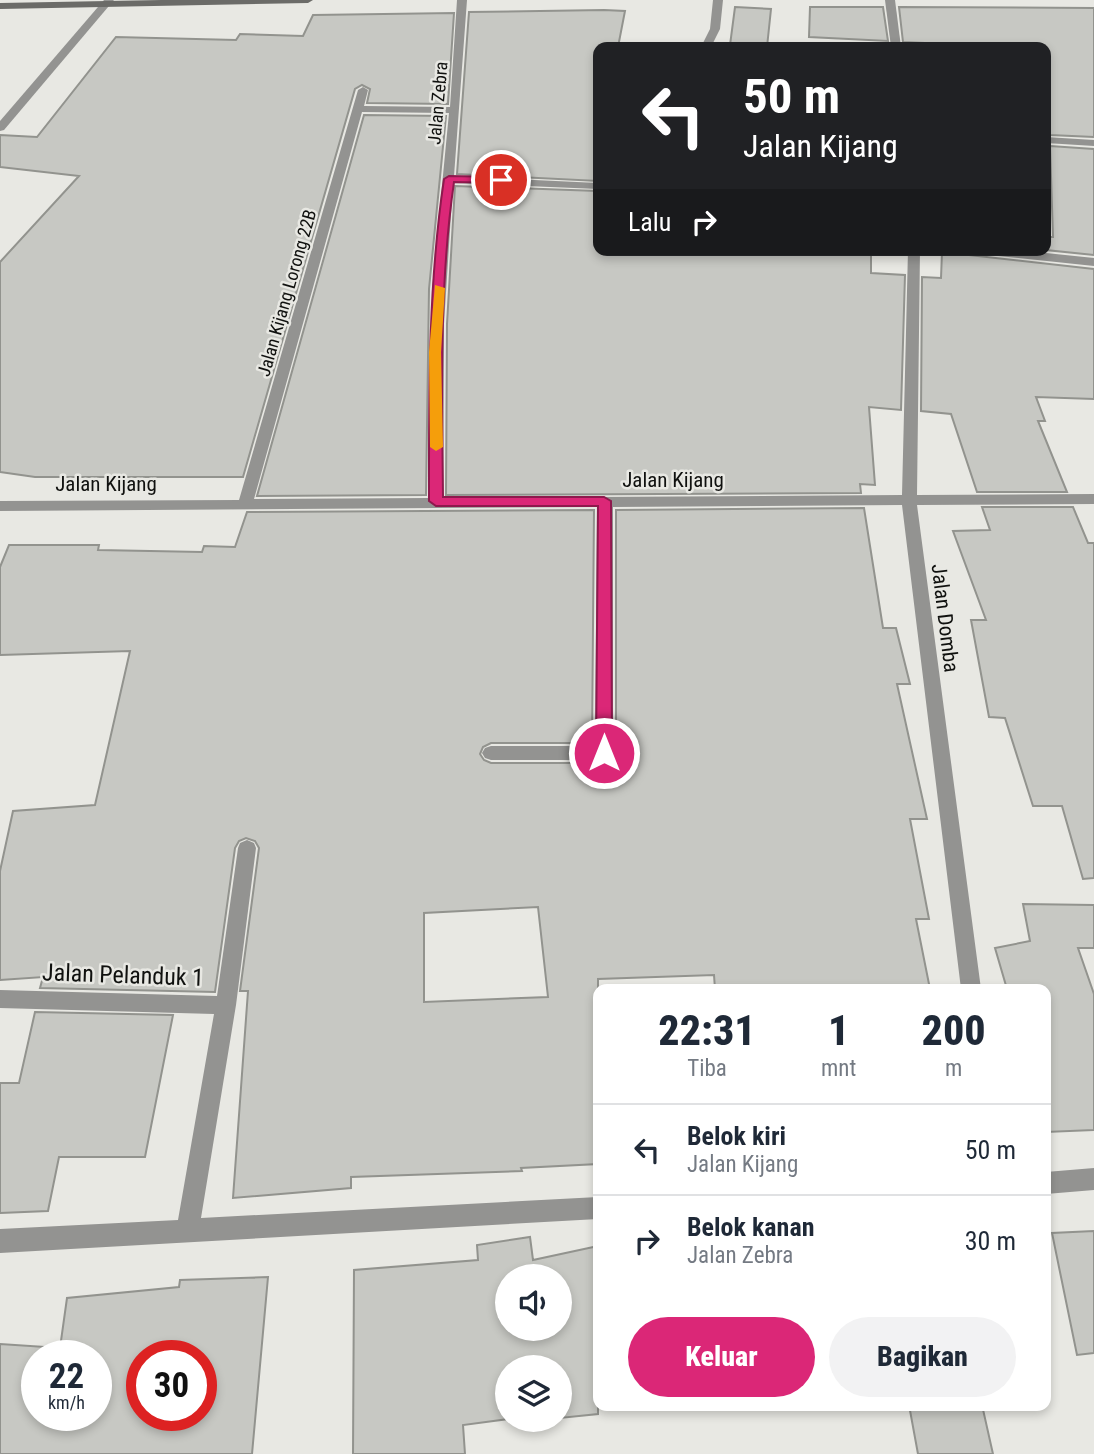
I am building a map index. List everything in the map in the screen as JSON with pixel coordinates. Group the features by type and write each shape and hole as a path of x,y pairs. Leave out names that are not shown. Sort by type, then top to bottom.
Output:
{"main road":[{"path":"0,6 108,1 308,0"}],"street":[{"name":"Jalan Zebra","path":"436,501 435,352 443,218 449,179 462,0"},
{"path":"708,42 715,29 718,0"},
{"path":"890,0 894,42"},
{"path":"0,128 108,1"},
{"name":"Jalan Kijang Lorong 22B","path":"245,505 363,90"},
{"path":"358,109 455,110"},
{"path":"1051,139 1094,143"},
{"path":"449,179 593,186"},
{"name":"Jalan Domba","path":"914,256 909,499 970,984"},
{"path":"1036,256 1094,262"},
{"name":"Jalan Kijang","path":"0,506 436,501 1094,499"},
{"path":"491,753 604,753 604,501"},
{"path":"226,1005 247,848"},
{"name":"Jalan Pelanduk 1","path":"0,999 226,1005 188,1230"},
{"path":"1051,1183 1094,1180"},
{"path":"0,1241 593,1208"}],"building":[{"path":"735,7 771,9 768,42 730,42"},
{"path":"810,7 883,7 888,41 809,37"},
{"path":"899,7 1094,8 1094,137 1051,135 1051,42 903,42"},
{"path":"625,11 619,42 593,42 593,181 457,174 469,12"},
{"path":"454,13 448,104 367,103 370,89 362,85 355,89 243,477 35,477 0,472 0,262 79,176 0,167 0,135 37,137 116,37 236,40 240,34 303,36 313,15"},
{"path":"364,115 446,116 429,289 426,495 257,496"},
{"path":"1051,146 1094,149 1094,255 1051,251"},
{"path":"455,186 593,191 593,256 871,256 871,273 905,275 901,410 869,407 875,485 860,484 861,493 446,495 447,324"},
{"path":"942,256 978,256 1094,269 1094,399 1036,397 1045,421 1038,421 1067,492 977,492 951,414 921,411 922,277 941,278"},
{"path":"982,507 1073,507 1088,543 1094,543 1094,878 1083,879 1062,806 1033,806 1005,718 989,717 971,620 986,620 953,531 990,530"},
{"path":"864,508 883,628 896,628 910,684 897,684 927,819 910,819 929,919 916,919 929,984 715,984 714,975 598,979 598,984 593,984 593,1164 521,1168 522,1171 351,1177 351,1188 233,1198 248,991 240,991 259,848 255,841 246,838 239,841 235,848 215,992 40,988 43,977 0,980 0,871 13,811 95,805 130,651 0,655 0,567 9,545 99,545 98,550 202,552 204,546 235,547 247,512 594,510 592,743 491,743 483,747 480,754 484,760 491,763 604,763 616,753 616,510","holes":["538,907 548,997 424,1002 424,913"]},
{"path":"1023,904 1094,905 1094,948 1078,948 1094,994 1094,1130 1051,1132 1051,984 1006,984 995,948 1030,941"},
{"path":"35,1012 173,1015 145,1157 59,1157 48,1211 0,1213 0,1083 19,1083"},
{"path":"1094,1231 1094,1353 1077,1355 1052,1233"},
{"path":"530,1237 533,1260 593,1247 593,1411 598,1411 598,1414 572,1417 572,1355 495,1355 495,1421 463,1425 465,1454 353,1454 354,1270 478,1260 477,1245"},
{"path":"268,1277 252,1454 0,1454 0,1344 21,1345 21,1431 112,1431 112,1340 61,1340 67,1298 179,1287 180,1280"},
{"path":"910,1411 983,1411 993,1454 918,1454"}],"slow traffic":[{"path":"436,447 435,352 439,288"}],"route":[{"path":"501,180 449,179 443,218 435,352 436,501 604,501 604,753"}]}
